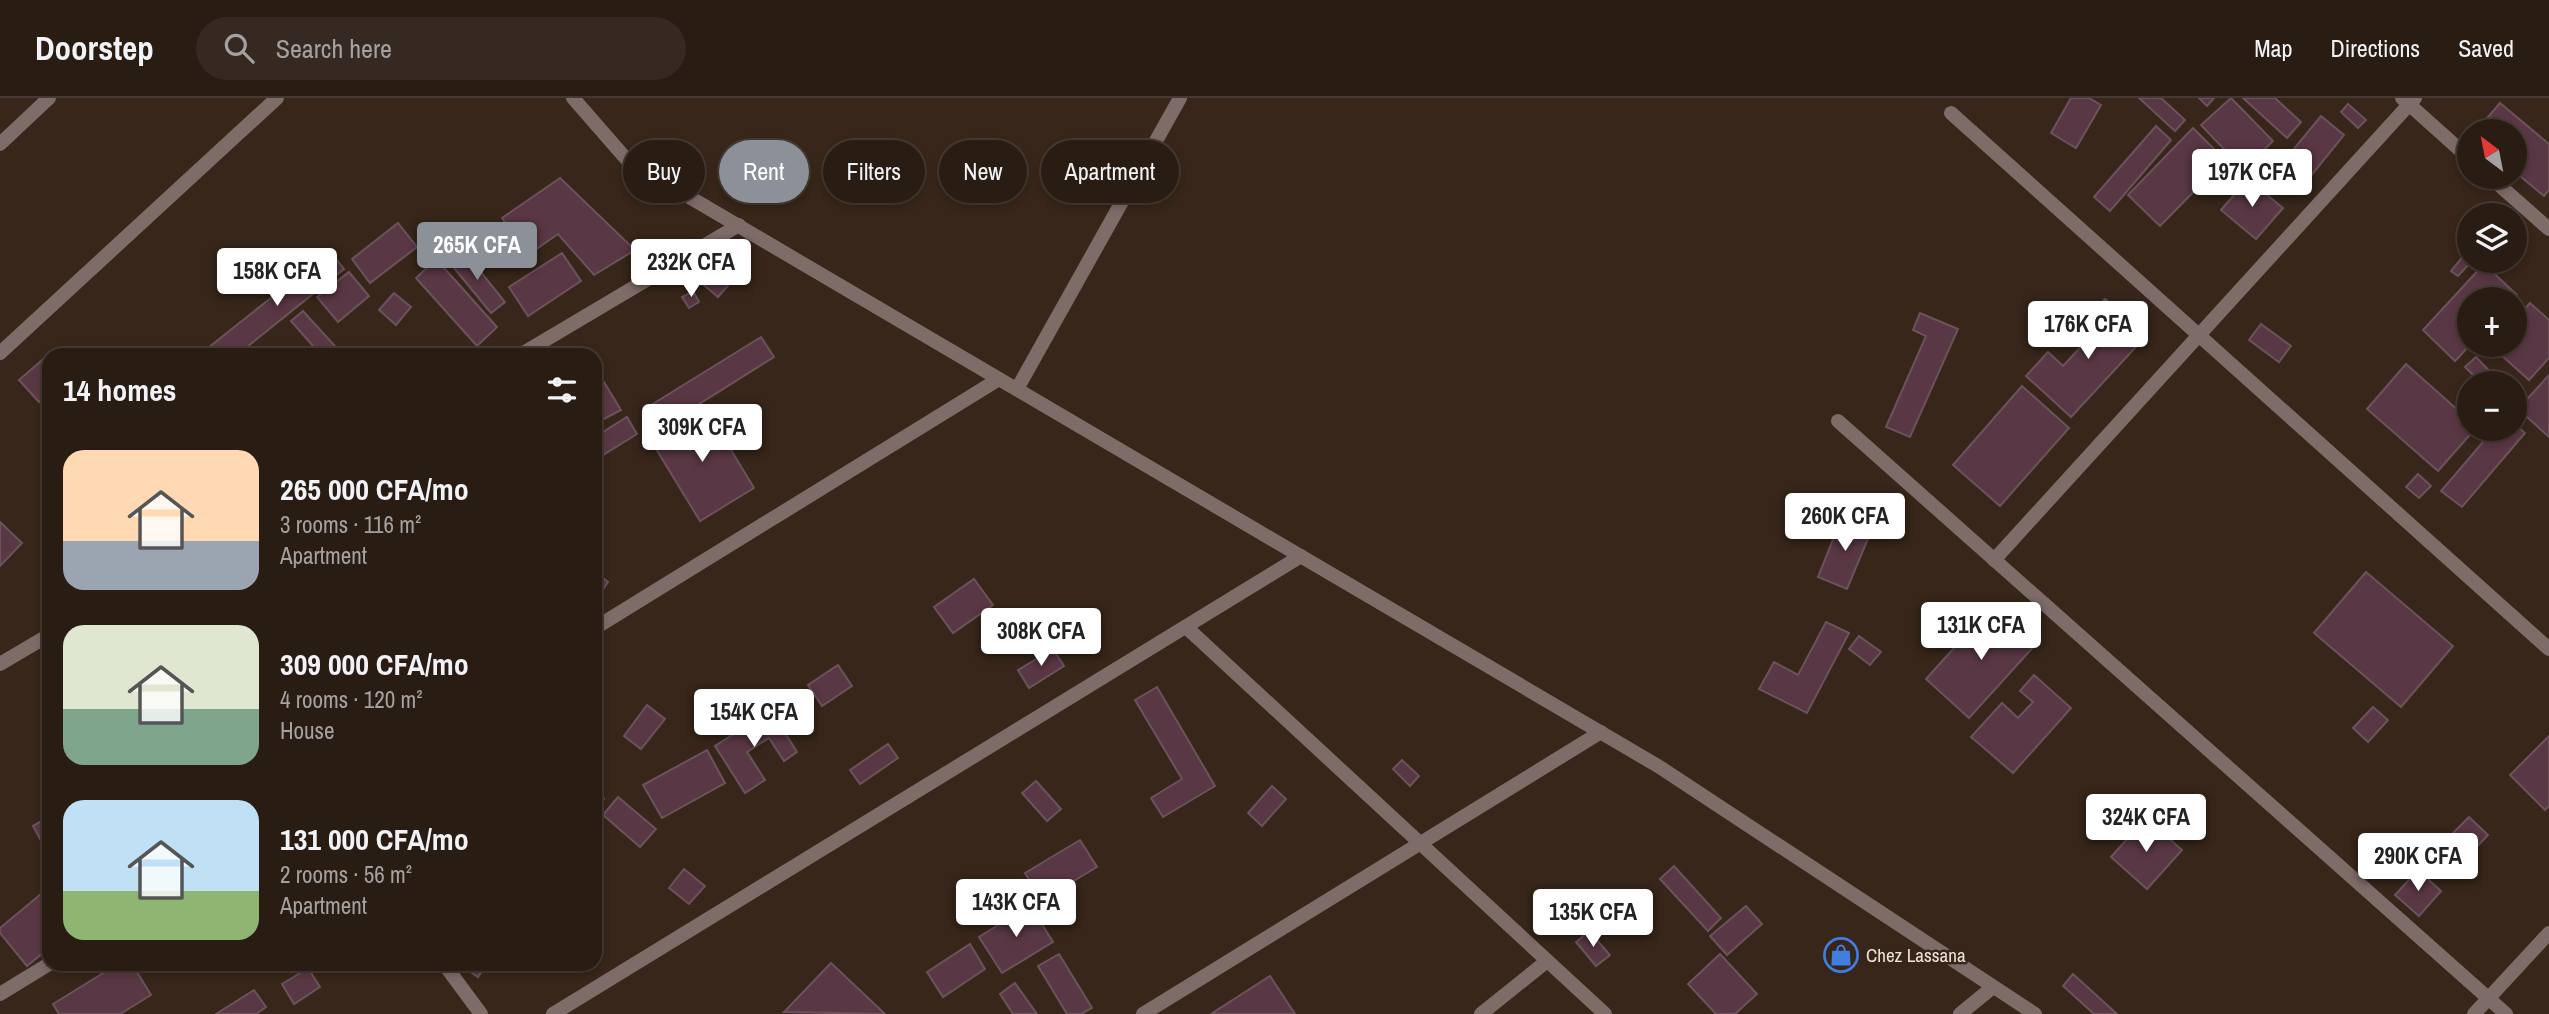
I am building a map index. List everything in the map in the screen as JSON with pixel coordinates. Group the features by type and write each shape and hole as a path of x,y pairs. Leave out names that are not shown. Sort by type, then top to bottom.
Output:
{"street":[{"path":"0,144 49,98"},
{"path":"0,353 277,98"},
{"path":"573,98 628,161 1658,766 2035,1014"},
{"path":"1017,389 1180,98"},
{"path":"1994,560 2409,100 2457,146"},
{"path":"1951,113 2549,649"},
{"path":"2504,189 2549,229"},
{"path":"532,348 739,225"},
{"path":"602,624 999,379"},
{"path":"1838,422 2505,1014"},
{"path":"554,1014 1301,556"},
{"path":"1185,627 1605,1014"},
{"path":"0,664 42,639"},
{"path":"1143,1014 1601,732"},
{"path":"2474,1014 2549,933"},
{"path":"1481,1014 1547,961"},
{"path":"0,994 42,968"},
{"path":"449,971 481,1014"},
{"path":"1960,1014 1993,987"}],"building":[{"path":"2071,98 2089,98 2101,105 2076,148 2051,133"},
{"path":"2139,98 2161,98 2185,120 2175,131"},
{"path":"2199,98 2214,98 2207,106"},
{"path":"2231,98 2273,141 2244,170 2201,125"},
{"path":"2243,98 2275,98 2301,122 2287,138"},
{"path":"2500,103 2519,119 2486,119"},
{"path":"2348,104 2366,120 2358,128 2341,112"},
{"path":"2321,116 2344,135 2298,192 2274,173"},
{"path":"2156,126 2171,140 2110,211 2094,197"},
{"path":"2527,126 2549,144 2549,190 2544,196 2527,182"},
{"path":"2193,128 2241,176 2225,192 2209,176 2160,226 2128,195"},
{"path":"560,178 635,250 594,275 558,234 528,255 502,218"},
{"path":"2248,179 2283,208 2256,239 2221,210"},
{"path":"398,223 417,247 370,283 352,259"},
{"path":"330,251 344,269 246,348 208,348"},
{"path":"464,251 505,302 491,313 450,263"},
{"path":"562,253 581,281 528,316 509,287"},
{"path":"436,259 497,327 477,346 416,278"},
{"path":"2457,264 2457,273 2461,273 2458,276 2451,271"},
{"path":"712,266 731,282 718,297 699,281"},
{"path":"349,272 369,296 338,322 317,297"},
{"path":"2476,273 2494,273 2508,287 2463,287"},
{"path":"693,291 699,302 689,308 682,297"},
{"path":"394,293 411,307 396,325 379,310"},
{"path":"2457,293 2459,357 2455,361 2423,330"},
{"path":"2105,299 2146,336 2071,417 2026,376 2048,352 2063,366 2103,323 2092,313"},
{"path":"2530,303 2549,320 2549,358 2529,380 2527,371 2519,371 2503,357 2527,357 2527,306"},
{"path":"303,311 337,348 315,348 291,321"},
{"path":"1920,313 1958,329 1910,437 1886,427 1926,336 1913,330"},
{"path":"2261,324 2291,346 2279,362 2249,340"},
{"path":"761,337 774,357 664,426 651,405"},
{"path":"2476,357 2489,371 2469,371 2465,367"},
{"path":"42,360 42,399 39,402 19,380"},
{"path":"2406,364 2457,409 2457,441 2464,441 2438,471 2367,409"},
{"path":"2549,375 2549,437 2527,417 2527,399"},
{"path":"602,379 621,410 604,419 602,416"},
{"path":"2022,386 2069,428 2000,506 1953,465"},
{"path":"705,407 754,488 700,521 650,439"},
{"path":"627,417 637,434 602,456 602,433"},
{"path":"2484,441 2518,441 2462,507 2441,491"},
{"path":"2418,474 2431,486 2419,498 2406,487"},
{"path":"1842,517 1872,529 1847,589 1818,577"},
{"path":"0,522 22,543 0,566"},
{"path":"2366,572 2453,646 2401,707 2314,633"},
{"path":"602,577 608,582 602,590"},
{"path":"974,579 993,605 953,633 934,607"},
{"path":"1992,606 2036,644 1969,718 1926,679"},
{"path":"1826,622 1849,633 1807,713 1759,689 1774,662 1798,675"},
{"path":"1859,636 1881,652 1870,665 1849,649"},
{"path":"1053,649 1064,666 1029,688 1018,670"},
{"path":"838,665 852,686 822,706 808,685"},
{"path":"2034,675 2071,708 2013,773 1971,737 2002,703 2018,718 2033,702 2020,691"},
{"path":"1157,687 1215,786 1163,817 1151,798 1182,779 1135,700"},
{"path":"647,705 665,719 641,749 624,736"},
{"path":"2373,707 2388,720 2368,742 2353,728"},
{"path":"771,710 797,752 784,761 769,738 747,752 765,780 745,793 715,746"},
{"path":"2549,736 2549,806 2545,810 2510,775"},
{"path":"888,744 898,758 860,784 850,770"},
{"path":"707,750 725,783 662,818 643,785"},
{"path":"1402,760 1419,776 1410,786 1393,769"},
{"path":"1036,781 1061,809 1047,821 1022,793"},
{"path":"1272,786 1286,799 1262,826 1248,813"},
{"path":"618,797 656,829 640,847 603,815"},
{"path":"2469,817 2488,835 2470,854 2451,835"},
{"path":"2146,818 2182,850 2147,889 2111,857"},
{"path":"42,821 42,842 33,826"},
{"path":"1080,840 1097,867 1042,900 1025,873"},
{"path":"1674,866 1721,918 1708,931 1660,879"},
{"path":"684,869 705,886 689,904 669,888"},
{"path":"2418,870 2441,891 2419,916 2395,895"},
{"path":"42,893 42,954 27,966 0,933 0,928"},
{"path":"1030,905 1053,942 1002,973 979,937"},
{"path":"1746,906 1762,924 1727,955 1710,936"},
{"path":"1589,931 1610,955 1596,966 1576,942"},
{"path":"970,944 985,969 943,997 927,972"},
{"path":"1059,954 1092,1008 1081,1014 1067,1014 1038,966"},
{"path":"1720,954 1757,994 1735,1014 1716,1014 1688,984"},
{"path":"831,963 885,1014 784,1012"},
{"path":"107,971 136,971 151,995 120,1014 59,1014 53,1004"},
{"path":"303,971 310,971 320,987 294,1004 282,984"},
{"path":"469,971 482,971 478,977"},
{"path":"2073,974 2117,1014 2094,1014 2063,986"},
{"path":"1270,976 1295,1014 1211,1014"},
{"path":"1015,983 1037,1014 1013,1014 1000,994"},
{"path":"254,990 266,1007 256,1014 216,1014"}],"place":[{"name":"Chez Lassana","path":"1841,955"}]}
